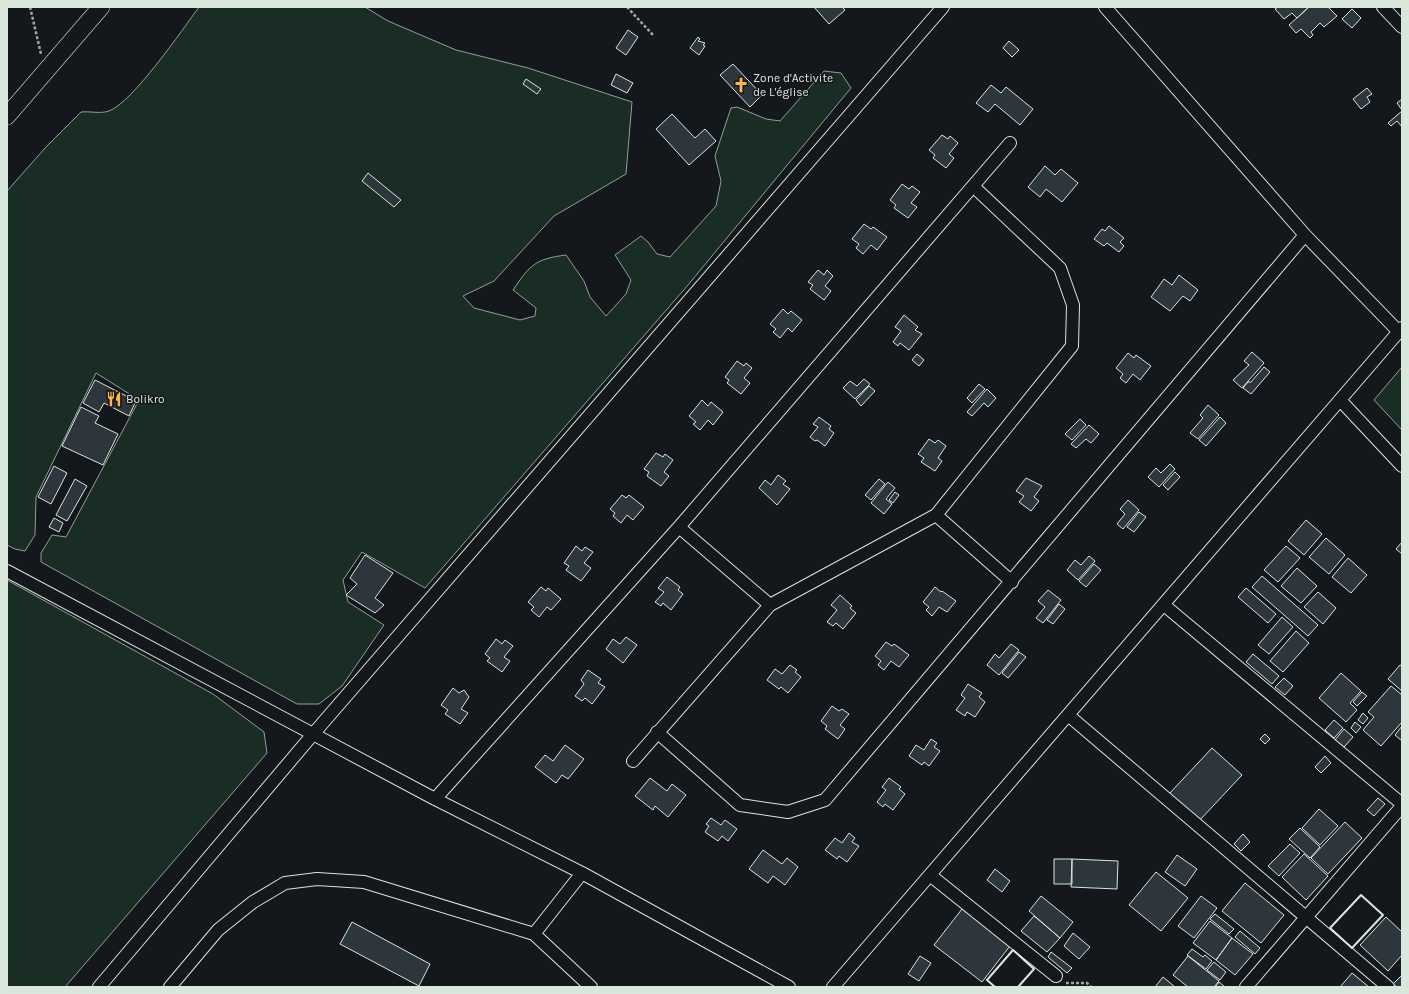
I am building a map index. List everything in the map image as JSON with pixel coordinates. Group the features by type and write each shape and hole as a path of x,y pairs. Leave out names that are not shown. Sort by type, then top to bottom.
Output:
{"street":[{"path":"7,116 45,70 101,7"},
{"path":"99,987 314,733 943,7"},
{"path":"833,987 1341,401 1400,330 1305,235 1105,7"},
{"path":"1383,7 1402,27"},
{"path":"435,799 679,527 1010,143"},
{"path":"632,761 770,605 936,515 1072,346 1073,305 1060,268 973,186"},
{"path":"657,732 740,805 788,812 825,800 1012,582 1305,235"},
{"path":"1341,401 1402,466"},
{"path":"936,515 1012,582"},
{"path":"679,527 770,605"},
{"path":"7,571 314,733 435,799 582,873 789,987"},
{"path":"1164,605 1402,805 1246,987"},
{"path":"1068,716 1388,987"},
{"path":"534,934 582,873"},
{"path":"930,875 1056,976"},
{"path":"170,987 218,930 253,902 285,883 317,879 364,882 534,934 591,987"}],"path":[{"path":"30,7 45,70"},
{"path":"627,7 654,35"},
{"path":"1056,976 1068,984 1087,983 1091,987"}],"green space":[{"path":"199,7 365,7 388,21 456,50 528,68 632,102 626,174 554,216 494,281 463,296 474,308 520,320 535,316 536,308 513,290 529,269 540,261 566,255 584,281 590,297 606,316 626,294 631,280 615,255 641,236 648,242 657,254 670,257 716,206 721,181 715,156 731,108 737,107 766,119 780,121 824,71 841,73 851,88 688,285 425,588 362,552 343,580 348,602 384,625 342,686 319,704 297,704 41,562 41,553 52,535 66,537 139,400 96,373 36,497 35,535 25,551 15,549 7,545 7,191 46,147 81,112 109,111 119,105 131,94 157,64"},
{"path":"1402,367 1402,430 1374,400"},
{"path":"7,580 213,694 264,732 267,753 65,987 7,987"}],"building":[{"path":"814,7 842,7 845,10 829,24"},
{"path":"1278,7 1309,7 1297,18 1292,13 1284,19 1275,9"},
{"path":"1309,7 1328,7 1337,16 1324,27 1320,23 1311,32 1313,35 1310,38 1301,29 1296,33 1289,25"},
{"path":"1352,9 1361,18 1352,28 1342,19"},
{"path":"628,30 638,37 626,55 616,48"},
{"path":"698,37 700,39 698,41 705,43 703,45 705,46 699,55 690,48"},
{"path":"1009,41 1019,50 1012,57 1003,48"},
{"name":"Zone d'Activite de L'église","path":"733,64 762,95 750,107 720,75"},
{"path":"616,74 633,83 627,93 611,85"},
{"path":"526,79 541,89 537,94 523,84"},
{"path":"991,85 1001,93 1006,87 1033,109 1020,125 995,104 988,112 976,103"},
{"path":"1367,88 1372,94 1367,97 1370,102 1361,109 1353,99"},
{"path":"1402,99 1402,110 1397,103"},
{"path":"1402,111 1402,127 1397,121 1391,126 1388,123"},
{"path":"672,114 695,138 705,129 716,141 689,165 656,129"},
{"path":"942,135 948,139 950,136 958,143 949,154 954,158 946,168 933,158 935,155 929,150"},
{"path":"1045,166 1055,175 1061,169 1078,183 1062,202 1046,189 1040,197 1028,187"},
{"path":"368,173 401,200 394,207 362,181"},
{"path":"902,184 909,189 912,186 920,192 911,203 917,207 908,218 894,208 896,205 890,200"},
{"path":"864,224 871,229 873,227 887,237 877,250 871,245 863,254 856,248 859,244 852,239"},
{"path":"1109,226 1124,238 1120,242 1124,246 1119,252 1107,243 1104,246 1094,239 1102,229 1105,231"},
{"path":"818,270 824,275 827,270 833,276 825,286 831,291 824,300 810,289 813,285 808,282"},
{"path":"1179,275 1198,290 1190,301 1183,296 1170,311 1151,297 1164,279 1172,285"},
{"path":"783,309 788,314 791,311 802,320 792,332 788,328 780,338 773,332 776,329 770,324"},
{"path":"904,315 918,327 915,330 922,334 909,350 900,343 898,346 893,342 901,331 895,327"},
{"path":"1252,352 1264,363 1242,388 1233,380 1249,365 1244,361"},
{"path":"1128,353 1134,358 1136,355 1151,366 1140,380 1133,374 1126,383 1120,378 1123,374 1116,368"},
{"path":"917,354 924,360 919,366 912,360"},
{"path":"737,361 744,366 746,363 752,368 744,378 750,383 741,394 727,383 729,380 725,377"},
{"path":"1264,367 1270,372 1251,394 1243,388 1248,382 1251,382"},
{"path":"864,379 870,384 855,399 843,388 850,381 857,386"},
{"path":"95,380 136,401 129,416 104,403 99,412 83,403"},
{"path":"979,384 985,389 972,403 967,398"},
{"path":"869,386 875,391 861,406 856,400"},
{"path":"987,389 996,398 988,407 984,403 972,416 967,412"},
{"path":"702,400 708,406 711,402 723,412 713,425 708,420 700,430 693,424 696,422 689,416"},
{"path":"1208,405 1219,415 1198,439 1190,433 1203,418 1200,415"},
{"path":"81,407 99,416 95,423 118,434 103,465 62,446"},
{"path":"819,417 831,426 829,429 834,433 825,446 810,437 818,427 813,424"},
{"path":"1220,417 1226,423 1206,446 1199,440"},
{"path":"1080,419 1086,425 1072,440 1065,434"},
{"path":"1089,425 1099,434 1091,443 1086,439 1076,448 1071,444"},
{"path":"929,439 935,443 938,440 946,446 938,458 942,461 935,471 921,462 924,458 918,454"},
{"path":"656,453 663,457 665,454 673,460 664,472 669,476 661,486 647,476 649,472 644,469"},
{"path":"1170,464 1175,469 1159,487 1148,477 1156,468 1161,473"},
{"path":"54,466 67,473 51,504 38,497"},
{"path":"1175,472 1180,477 1168,490 1163,485"},
{"path":"778,475 786,481 783,484 790,489 777,505 759,488 765,480 771,485"},
{"path":"1026,478 1042,486 1034,497 1039,501 1031,511 1019,502 1024,496 1016,491"},
{"path":"75,479 87,486 67,521 56,515"},
{"path":"879,479 885,484 871,500 865,495"},
{"path":"888,482 895,488 886,499 892,504 884,514 871,503"},
{"path":"895,492 899,495 893,503 889,500"},
{"path":"622,495 626,498 629,495 644,507 633,520 627,515 621,523 613,516 615,513 610,509"},
{"path":"1128,500 1139,510 1123,529 1117,524 1125,514 1120,509"},
{"path":"1139,512 1146,517 1134,532 1127,527"},
{"path":"54,518 63,523 59,532 49,527"},
{"path":"1306,520 1322,534 1304,555 1288,541"},
{"path":"1326,538 1345,555 1329,574 1309,557"},
{"path":"1402,542 1402,554 1396,549"},
{"path":"576,546 582,551 585,547 593,552 584,563 591,568 581,581 566,570 569,566 564,563"},
{"path":"1286,546 1300,558 1278,582 1264,570"},
{"path":"365,555 393,573 375,598 384,605 375,613 346,595 357,584 350,578"},
{"path":"1089,556 1095,561 1078,580 1067,570 1075,560 1081,565"},
{"path":"1348,558 1367,575 1351,593 1332,577"},
{"path":"1094,564 1101,570 1086,587 1079,581"},
{"path":"1297,568 1317,586 1301,603 1281,586"},
{"path":"1262,576 1318,625 1308,636 1252,587"},
{"path":"667,577 680,587 678,590 683,594 671,610 663,603 661,606 655,602 664,592 658,588"},
{"path":"541,587 546,591 548,588 561,599 551,610 547,607 539,617 531,610 534,607 528,602"},
{"path":"935,587 956,601 947,612 939,607 932,616 926,610 929,607 923,602"},
{"path":"1246,588 1276,614 1268,623 1238,597"},
{"path":"1048,590 1061,600 1043,623 1036,618 1045,607 1038,601"},
{"path":"1318,592 1336,608 1323,624 1304,607"},
{"path":"840,595 852,606 850,608 856,613 843,629 836,623 833,626 827,622 837,610 831,605"},
{"path":"1059,604 1065,609 1053,624 1047,620"},
{"path":"1282,617 1293,627 1269,654 1258,645"},
{"path":"1296,631 1309,643 1283,672 1270,661"},
{"path":"626,637 637,645 623,663 606,649 613,639 620,644"},
{"path":"496,639 502,644 505,640 513,646 504,657 510,661 502,672 487,661 490,658 485,654"},
{"path":"886,642 892,646 894,644 909,655 899,667 891,661 884,670 878,665 881,661 875,656"},
{"path":"1011,644 1019,650 999,675 987,665 995,654 999,658"},
{"path":"1019,652 1026,657 1008,678 1002,673"},
{"path":"1253,654 1279,676 1272,684 1246,662"},
{"path":"790,665 797,670 795,672 801,677 788,693 781,687 779,689 767,680 775,669 782,674"},
{"path":"1400,665 1402,666 1402,691 1388,679"},
{"path":"588,670 601,679 598,683 605,687 592,704 585,698 582,701 575,696 584,684 581,680"},
{"path":"1341,673 1361,691 1350,703 1357,710 1346,722 1319,698"},
{"path":"1284,678 1293,686 1285,695 1275,687"},
{"path":"968,684 982,693 979,697 985,702 975,717 967,712 965,716 956,710 965,698 961,695"},
{"path":"1391,686 1402,695 1402,722 1381,746 1363,730 1374,717 1368,712"},
{"path":"453,688 459,693 464,690 469,697 461,709 468,713 460,724 445,714 448,710 441,705"},
{"path":"1362,692 1367,696 1357,706 1353,702"},
{"path":"832,706 839,711 842,709 849,714 840,725 845,729 838,739 825,729 827,726 821,721"},
{"path":"1363,713 1368,718 1363,724 1358,720"},
{"path":"1334,720 1343,728 1334,738 1325,730"},
{"path":"1355,722 1361,727 1356,733 1351,728"},
{"path":"1402,726 1402,741 1395,735"},
{"path":"1344,729 1353,737 1344,747 1335,740"},
{"path":"1265,734 1270,739 1265,744 1260,739"},
{"path":"931,739 937,743 934,747 940,751 929,766 924,762 922,765 909,756 916,745 924,750"},
{"path":"565,745 584,759 568,779 562,775 556,783 535,767 545,755 553,761"},
{"path":"1212,748 1242,775 1199,821 1169,794"},
{"path":"1325,756 1331,763 1321,773 1315,767"},
{"path":"650,778 667,791 672,784 686,795 668,817 655,806 653,810 635,796"},
{"path":"889,778 901,787 899,789 905,794 893,810 885,804 883,807 877,802 886,790 882,787"},
{"path":"1378,798 1385,804 1374,816 1367,810"},
{"path":"1319,809 1338,826 1320,845 1302,828"},
{"path":"711,818 721,825 725,820 737,829 728,841 722,836 718,841 705,832 709,826 706,824"},
{"path":"1345,822 1362,838 1328,874 1311,858"},
{"path":"1300,828 1320,847 1310,858 1289,839"},
{"path":"849,833 855,838 852,842 859,846 847,862 839,856 837,859 825,850 835,838 842,843"},
{"path":"1243,834 1250,842 1241,851 1234,844"},
{"path":"1290,844 1300,853 1279,876 1268,866"},
{"path":"763,850 782,864 787,858 798,867 785,885 773,876 768,883 749,869"},
{"path":"1304,854 1328,876 1306,900 1282,877"},
{"path":"1177,855 1197,869 1185,886 1165,872"},
{"path":"1054,859 1072,859 1072,884 1054,884"},
{"path":"1072,859 1118,861 1117,889 1071,887"},
{"path":"995,869 1010,881 1002,892 987,880"},
{"path":"1156,872 1188,898 1161,931 1129,905"},
{"path":"1245,883 1284,915 1261,943 1222,911"},
{"path":"1041,896 1073,922 1060,938 1029,911"},
{"path":"1201,896 1217,908 1194,938 1178,926"},
{"path":"962,909 1010,946 982,982 934,945"},
{"path":"1215,914 1234,929 1229,934 1210,919"},
{"path":"1034,916 1060,938 1047,952 1021,931"},
{"path":"1386,917 1402,932 1402,955 1388,971 1360,945"},
{"path":"1210,921 1232,938 1216,960 1193,943"},
{"path":"352,922 430,964 419,986 340,944"},
{"path":"1240,931 1260,948 1255,954 1235,937"},
{"path":"1073,933 1090,947 1079,959 1064,946"},
{"path":"1232,938 1253,954 1235,975 1216,960"},
{"path":"1192,949 1203,957 1205,955 1212,961 1206,969 1187,955"},
{"path":"1051,952 1072,968 1067,973 1048,957"},
{"path":"920,956 931,963 919,981 908,974"},
{"path":"1188,956 1219,981 1214,987 1188,987 1173,975"},
{"path":"1214,962 1226,972 1220,980 1207,970"},
{"path":"1352,973 1369,987 1340,987"},
{"path":"1402,975 1402,987 1397,987 1393,984"},
{"path":"1163,977 1175,987 1155,987"},
{"path":"1219,982 1225,987 1215,987"}],"wall":[{"path":"1361,895 1383,915 1352,948 1330,928 1361,895"},
{"path":"995,987 987,980 1013,950 1034,969 1018,987"}],"place":[{"name":"Zone d'Activite de L'église","path":"741,85"},
{"name":"Bolikro","path":"114,399"}]}
